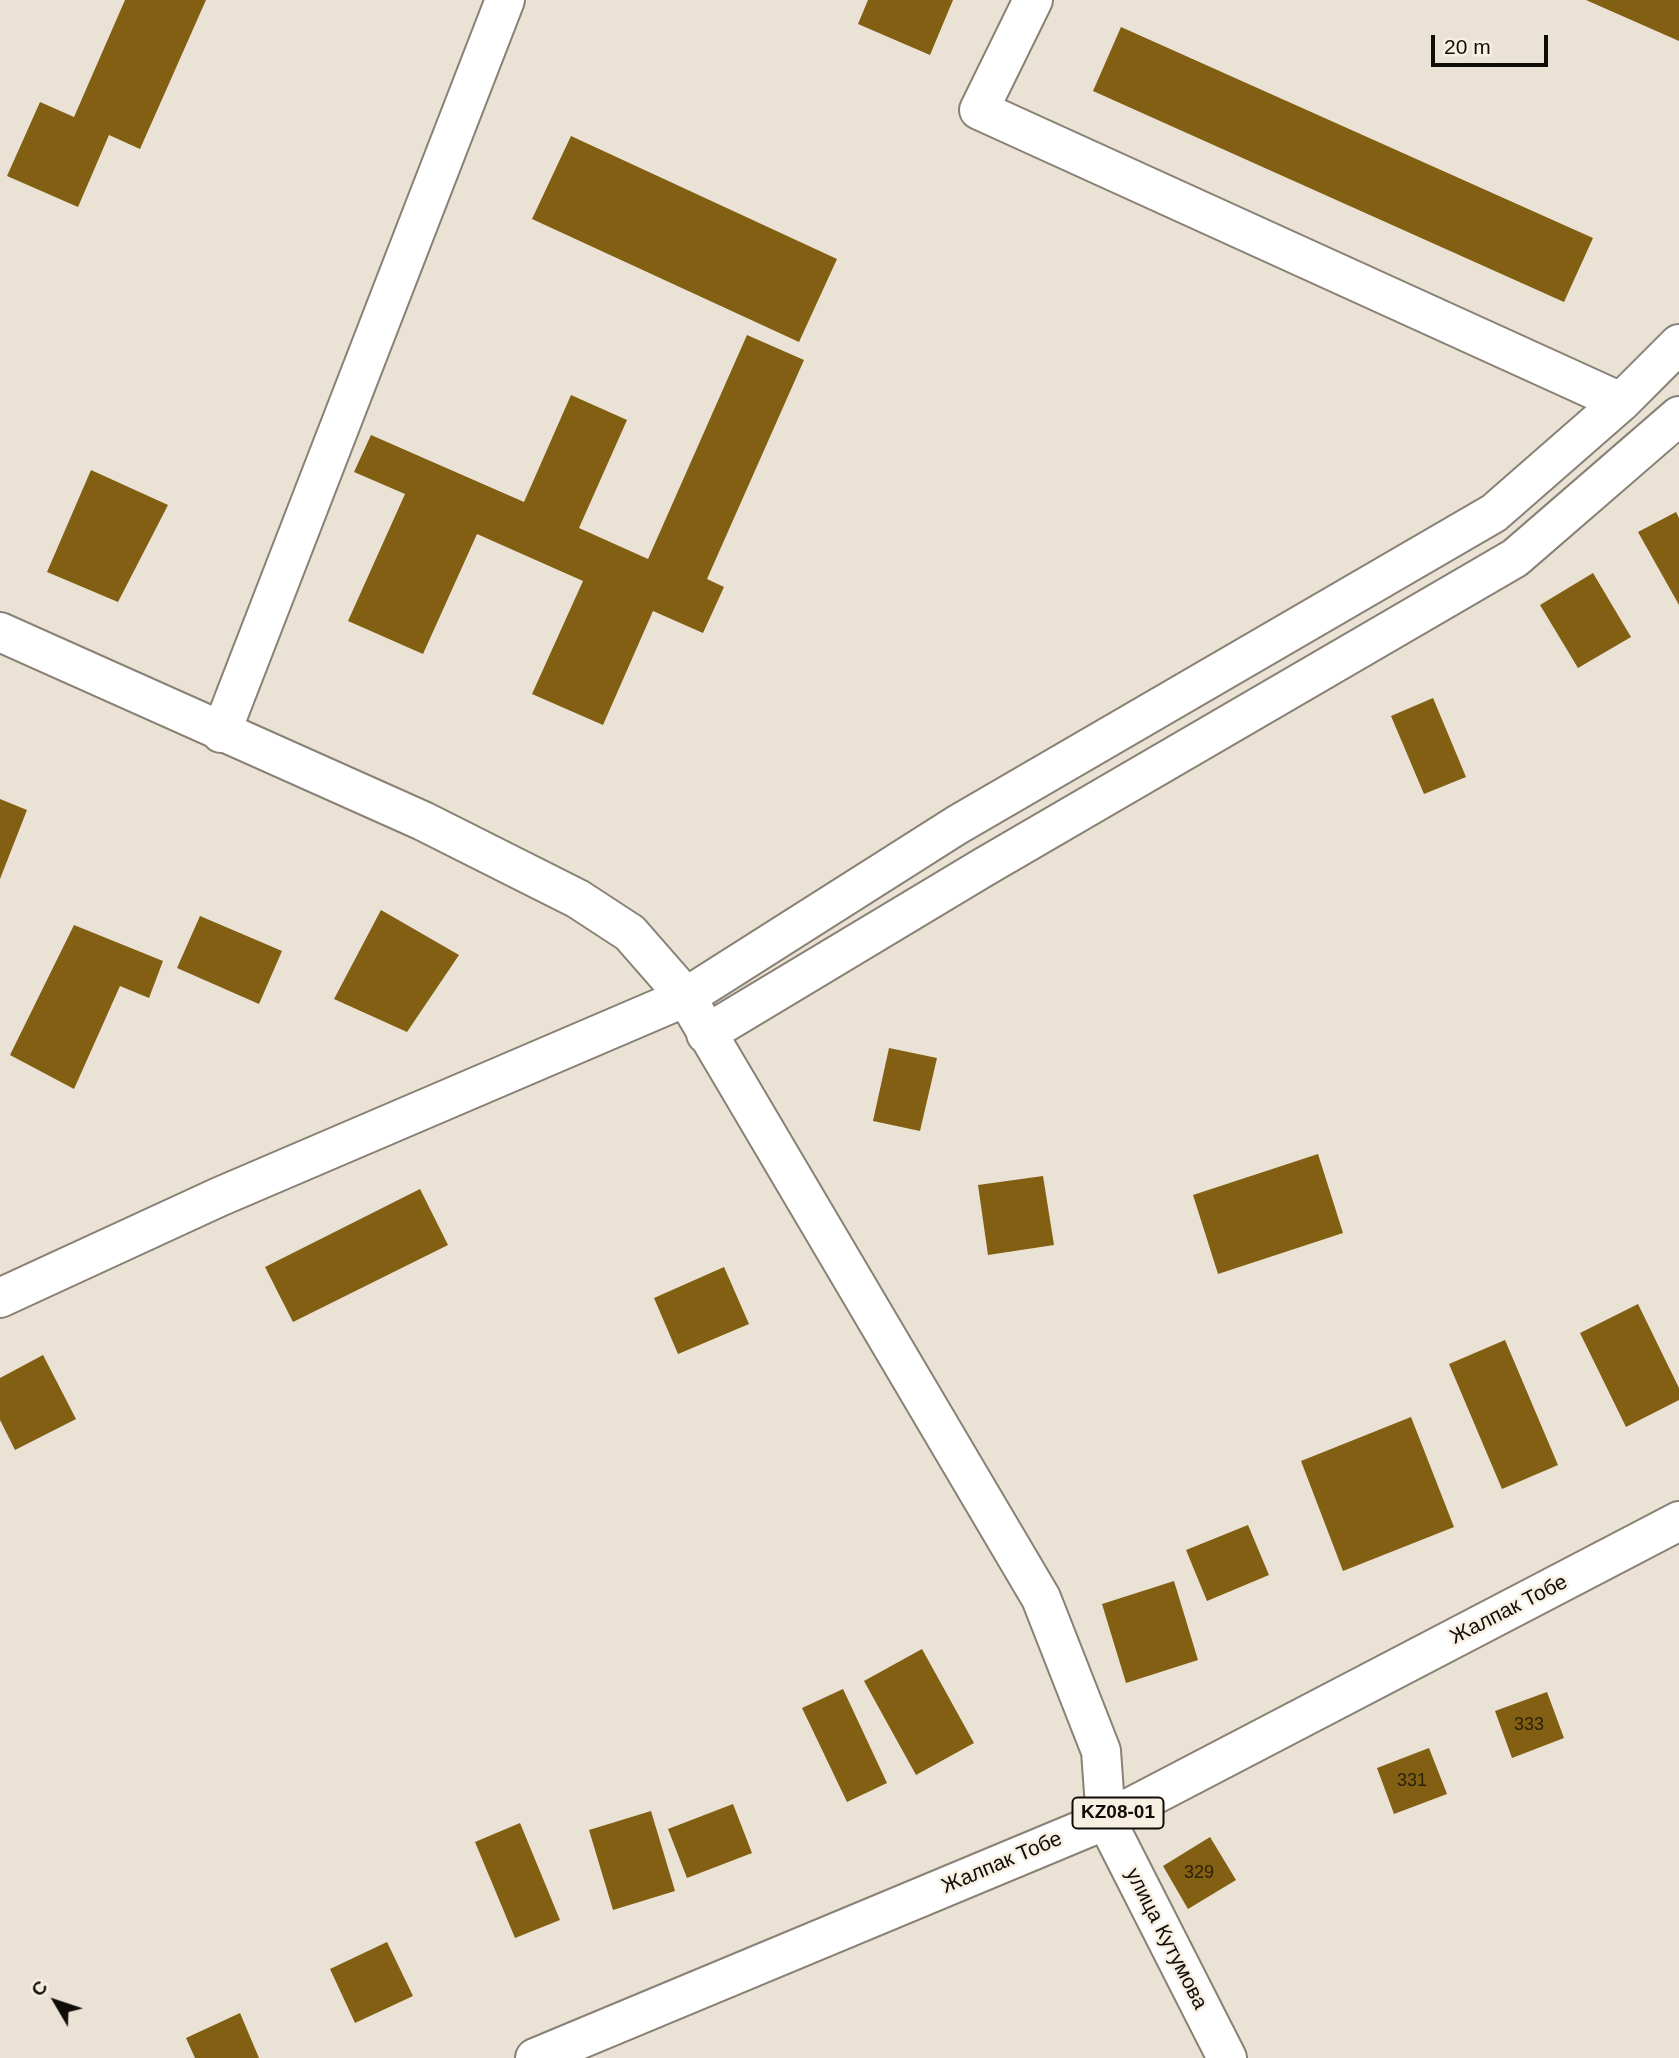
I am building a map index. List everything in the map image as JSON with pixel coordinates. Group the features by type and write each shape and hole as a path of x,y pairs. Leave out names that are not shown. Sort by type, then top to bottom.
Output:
{"street":[{"path":"221,733 505,0"},
{"path":"1033,0 979,110 1621,402"},
{"path":"0,1298 219,1197 686,997 957,825 1494,513 1621,402 1679,344"},
{"path":"706,1034 996,860 1515,558 1679,416"},
{"path":"0,632 423,821 578,899 630,933 686,997 1041,1598 1101,1751 1106,1819"},
{"name":"Жалпак Тобе","path":"535,2058 1106,1819 1679,1521"},
{"name":"улица Кутумова","path":"1106,1819 1227,2058"}],"building":[{"path":"125,0 206,0 140,149 109,135 78,207 7,176 40,102 74,117"},
{"path":"868,0 953,0 930,55 858,24"},
{"path":"1586,0 1679,0 1679,41"},
{"path":"1121,27 1593,238 1564,302 1093,91"},
{"path":"571,136 837,259 799,342 532,219"},
{"path":"747,335 804,360 707,579 724,587 703,633 653,611 603,725 532,694 583,581 477,534 423,654 348,621 405,494 354,472 371,435 524,502 571,395 627,420 579,528 648,559"},
{"path":"91,470 168,505 118,602 47,572"},
{"path":"1676,512 1679,518 1679,605 1638,532"},
{"path":"1593,573 1631,637 1578,668 1540,605"},
{"path":"1433,698 1466,777 1424,794 1391,716"},
{"path":"0,799 27,810 0,879"},
{"path":"381,910 459,955 407,1032 334,999"},
{"path":"200,916 282,951 259,1004 177,968"},
{"path":"74,925 163,961 149,998 120,986 74,1089 10,1055"},
{"path":"889,1048 937,1058 920,1131 873,1121"},
{"path":"1318,1154 1343,1233 1218,1274 1193,1195"},
{"path":"1043,1176 1054,1245 988,1255 978,1185"},
{"path":"420,1189 448,1245 293,1322 265,1267"},
{"path":"724,1267 749,1324 678,1354 654,1298"},
{"path":"1638,1304 1679,1388 1679,1400 1626,1427 1580,1333"},
{"path":"1505,1340 1558,1465 1502,1489 1449,1364"},
{"path":"43,1355 76,1419 15,1450 0,1420 0,1378"},
{"path":"1411,1417 1454,1527 1343,1571 1301,1461"},
{"path":"1248,1525 1269,1575 1207,1601 1186,1550"},
{"path":"1174,1581 1198,1660 1126,1683 1102,1604"},
{"path":"922,1649 974,1743 916,1775 864,1681"},
{"path":"843,1689 887,1783 847,1802 802,1708"},
{"path":"1547,1692 1564,1738 1512,1758 1495,1711"},
{"path":"1429,1748 1447,1794 1394,1814 1377,1768"},
{"path":"733,1804 752,1853 687,1878 668,1829"},
{"path":"651,1811 675,1891 613,1910 589,1830"},
{"path":"520,1823 560,1920 515,1938 475,1842"},
{"path":"1210,1837 1236,1880 1188,1909 1163,1866"},
{"path":"387,1942 413,1996 355,2023 330,1969"},
{"path":"240,2013 259,2058 195,2058 186,2038"}]}
